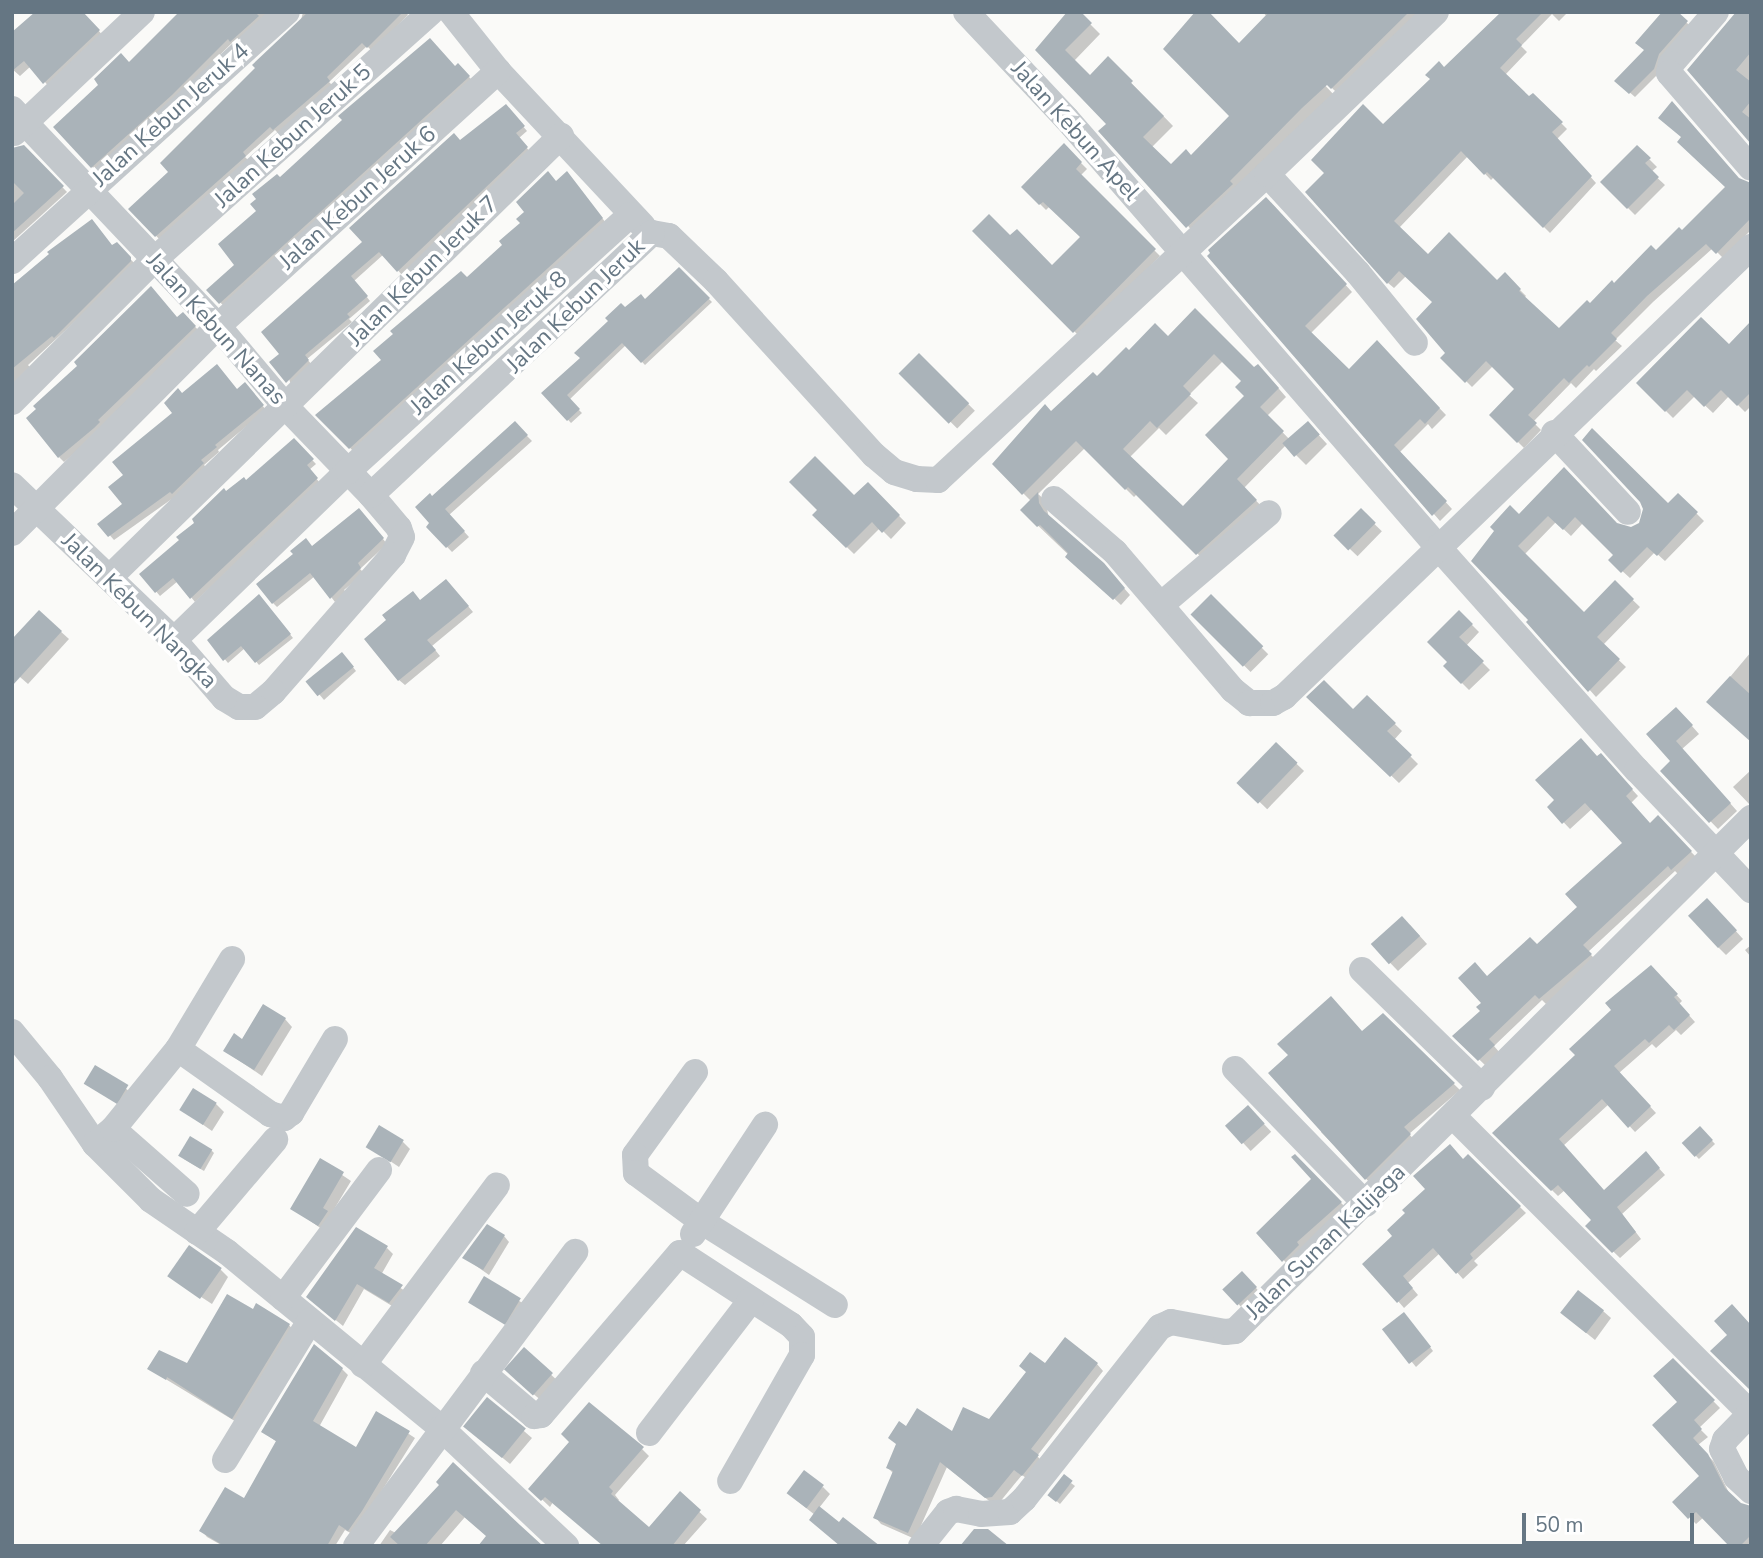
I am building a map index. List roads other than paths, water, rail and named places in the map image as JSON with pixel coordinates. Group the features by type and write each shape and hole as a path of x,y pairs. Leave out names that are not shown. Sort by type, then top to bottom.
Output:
{"street":[{"path":"17,122 142,12"},
{"name":"Jalan Kebun Jeruk 4","path":"12,261 287,12"},
{"name":"Jalan Kebun Jeruk 5","path":"12,402 155,259 431,12"},
{"name":"Jalan Kebun Jeruk","path":"371,495 653,233 630,215 561,136 498,71 451,12"},
{"name":"Jalan Kebun Apel","path":"966,12 1066,118 1438,547 1716,855 1751,890"},
{"path":"653,233 669,236 716,281 874,455 894,472 917,479 938,480 1184,252 1436,12"},
{"path":"1716,12 1671,64 1669,73 1751,168"},
{"name":"Jalan Kebun Jeruk 6","path":"12,533 218,326 498,71"},
{"name":"Jalan Kebun Nanas","path":"17,122 155,259 218,326 286,407 399,528 402,537 393,555 273,692"},
{"name":"Jalan Kebun Jeruk 7","path":"110,578 561,136"},
{"path":"1267,174 1358,273 1415,343"},
{"name":"Jalan Kebun Jeruk 8","path":"174,640 348,471 630,215"},
{"path":"1054,499 1115,552 1233,690 1249,703 1273,704 1751,247"},
{"path":"1554,433 1629,512"},
{"name":"Jalan Kebun Nangka","path":"12,485 174,640 224,698 239,707 254,707 273,692"},
{"path":"1162,604 1269,513"},
{"name":"Jalan Sunan Kalijaga","path":"921,1546 948,1512 956,1509 981,1514 1010,1512 1024,1499 1160,1327 1171,1322 1225,1332 1235,1331 1366,1204 1751,818"},
{"path":"104,1137 178,1049 232,959"},
{"path":"1362,970 1482,1087"},
{"path":"12,1032 104,1137 151,1200 283,1298 441,1428 566,1546"},
{"path":"178,1049 270,1114 284,1118 291,1113 335,1039"},
{"path":"1235,1069 1366,1204"},
{"path":"695,1072 635,1155 636,1173 701,1221 835,1305"},
{"path":"1453,1116 1751,1413 1725,1440 1722,1449 1736,1477 1751,1491"},
{"path":"483,1373 534,1416 541,1415 680,1253 765,1125"},
{"path":"104,1137 187,1194"},
{"path":"197,1232 275,1140"},
{"path":"283,1298 379,1170"},
{"path":"363,1365 497,1185"},
{"path":"356,1546 441,1428 575,1252"},
{"path":"680,1253 792,1325 802,1337 802,1355 730,1481"},
{"path":"649,1433 751,1300"},
{"path":"225,1460 310,1321"}]}
